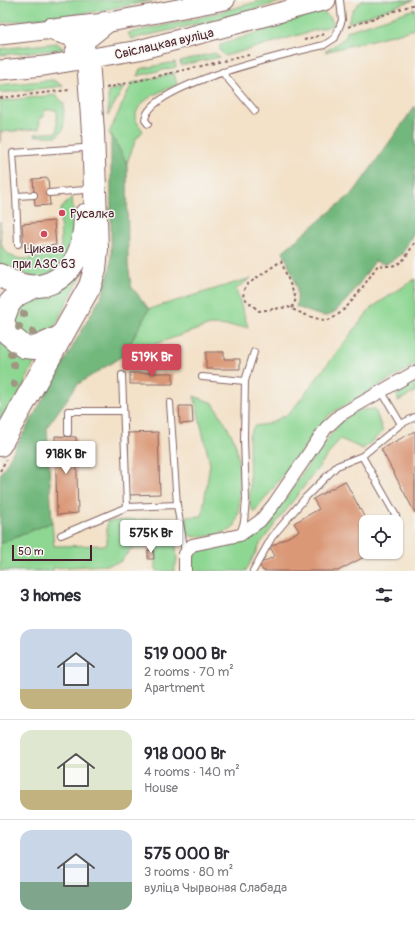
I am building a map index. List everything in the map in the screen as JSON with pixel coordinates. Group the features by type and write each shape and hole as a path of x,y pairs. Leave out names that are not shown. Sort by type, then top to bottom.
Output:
{"highway":[{"path":"0,275 17,284 34,286 53,283 63,276 74,261 82,242 85,216 82,148 81,54 105,23"},
{"path":"0,445 90,286 95,269 97,249 94,147 81,54 71,35 51,28"},
{"path":"34,286 17,295 9,304 2,320 7,333 24,347 35,348 62,336"}],"main road":[{"path":"0,35 105,23 225,0"},
{"name":"Свіслацкая вуліца","path":"0,70 81,54 139,50 182,40 326,0"}],"street":[{"path":"185,571 185,554 192,545 240,535 265,516 326,428 340,415 415,372"}],"lane":[{"path":"148,124 144,120 145,114 156,102 184,86 222,72 324,45 335,38 340,30 342,20 340,0"},
{"path":"222,72 255,112"},
{"path":"18,244 13,153 82,148"},
{"path":"49,193 84,190"},
{"path":"16,196 34,195"},
{"path":"240,535 244,522 246,500 244,444 245,381 254,352"},
{"path":"122,375 127,507"},
{"path":"202,377 245,381"},
{"path":"382,392 401,424"},
{"path":"170,403 177,505 185,554"},
{"path":"68,433 68,411 123,411"},
{"path":"253,571 272,537 306,497 337,466 362,456 401,424 415,416"},
{"path":"362,456 395,515"},
{"path":"61,535 127,507 177,505"}],"path":[{"path":"303,40 340,30 415,4"},
{"path":"99,89 250,54"},
{"path":"0,98 69,90"},
{"path":"292,308 296,299 281,261 246,286 243,297 259,311 288,307 304,314 327,320 339,315 363,287 378,265 390,267 404,261 415,242"}],"green space":[{"path":"0,0 155,0 94,12 0,23"},
{"path":"264,0 287,0 216,20 131,39 128,33 187,21"},
{"path":"364,0 414,0 348,23 353,10"},
{"path":"415,9 415,29 325,52 346,37 347,31"},
{"path":"321,11 330,17 334,25 225,56 220,51 220,45"},
{"path":"57,43 64,49 0,55 0,49"},
{"path":"215,53 220,57 181,65 180,61"},
{"path":"175,62 176,67 137,76 140,69"},
{"path":"174,73 177,85 150,97 136,112 135,119 143,131 136,139 127,163 109,133 132,83"},
{"path":"53,80 63,86 0,93 0,85"},
{"path":"124,87 108,115 108,91"},
{"path":"56,95 64,103 63,130 57,136 35,136 35,134 57,132 57,110 44,110 44,117 40,117 39,129 0,132 0,101"},
{"path":"415,106 415,230 402,254 386,264 375,261 346,301 332,314 322,316 296,307 296,286 283,251 354,192"},
{"path":"111,134 127,163 128,264 131,286 149,309 124,355 78,384 47,427 52,522 0,544 0,475 103,293 111,265"},
{"path":"72,197 74,232 70,250 66,258 57,269 40,278 0,269 0,234 2,246 7,253 13,257 21,259 38,258 61,250 60,210"},
{"path":"86,260 80,278 51,333 43,340 20,339 9,310"},
{"path":"251,278 236,289 248,327 210,325 124,355 149,309"},
{"path":"415,279 415,365 330,414 254,513 250,505 249,435 254,426 268,424 290,413 371,308"},
{"path":"0,332 41,350 0,432"},
{"path":"415,377 415,392 398,401 397,391"},
{"path":"194,396 213,403 228,428 237,450 239,473 240,487 238,512 233,528 225,532 205,537 189,535 185,527 185,517 202,516 210,464"},
{"path":"375,409 383,432 363,449 340,439 260,544 246,571 191,571 191,557 195,549 241,542 271,521 310,462 340,423 356,410"},
{"path":"173,518 177,560 174,571 156,571 155,547 131,549 120,562 107,565 53,568 53,571 0,571 0,544 52,522 54,546 107,545 107,521"}],"building":[{"path":"48,178 50,205 35,206 33,179"},
{"path":"54,221 56,245 24,248 22,224"},
{"path":"206,352 224,352 224,359 240,359 240,369 206,369"},
{"path":"130,373 173,373 173,384 130,384"},
{"path":"179,406 192,406 193,423 180,424"},
{"path":"415,431 415,513 381,449"},
{"path":"158,432 160,494 129,495 128,433"},
{"path":"55,436 76,437 78,513 57,515"},
{"path":"345,481 363,515 359,515 360,559 338,571 263,571 259,564 275,556 270,547 299,531 294,523 319,509 313,499"},
{"path":"153,549 154,559 148,559 148,550"}],"place":[{"name":"Русалка","path":"62,213"},
{"name":"Цикава при АЗС 63","path":"44,234"}]}
